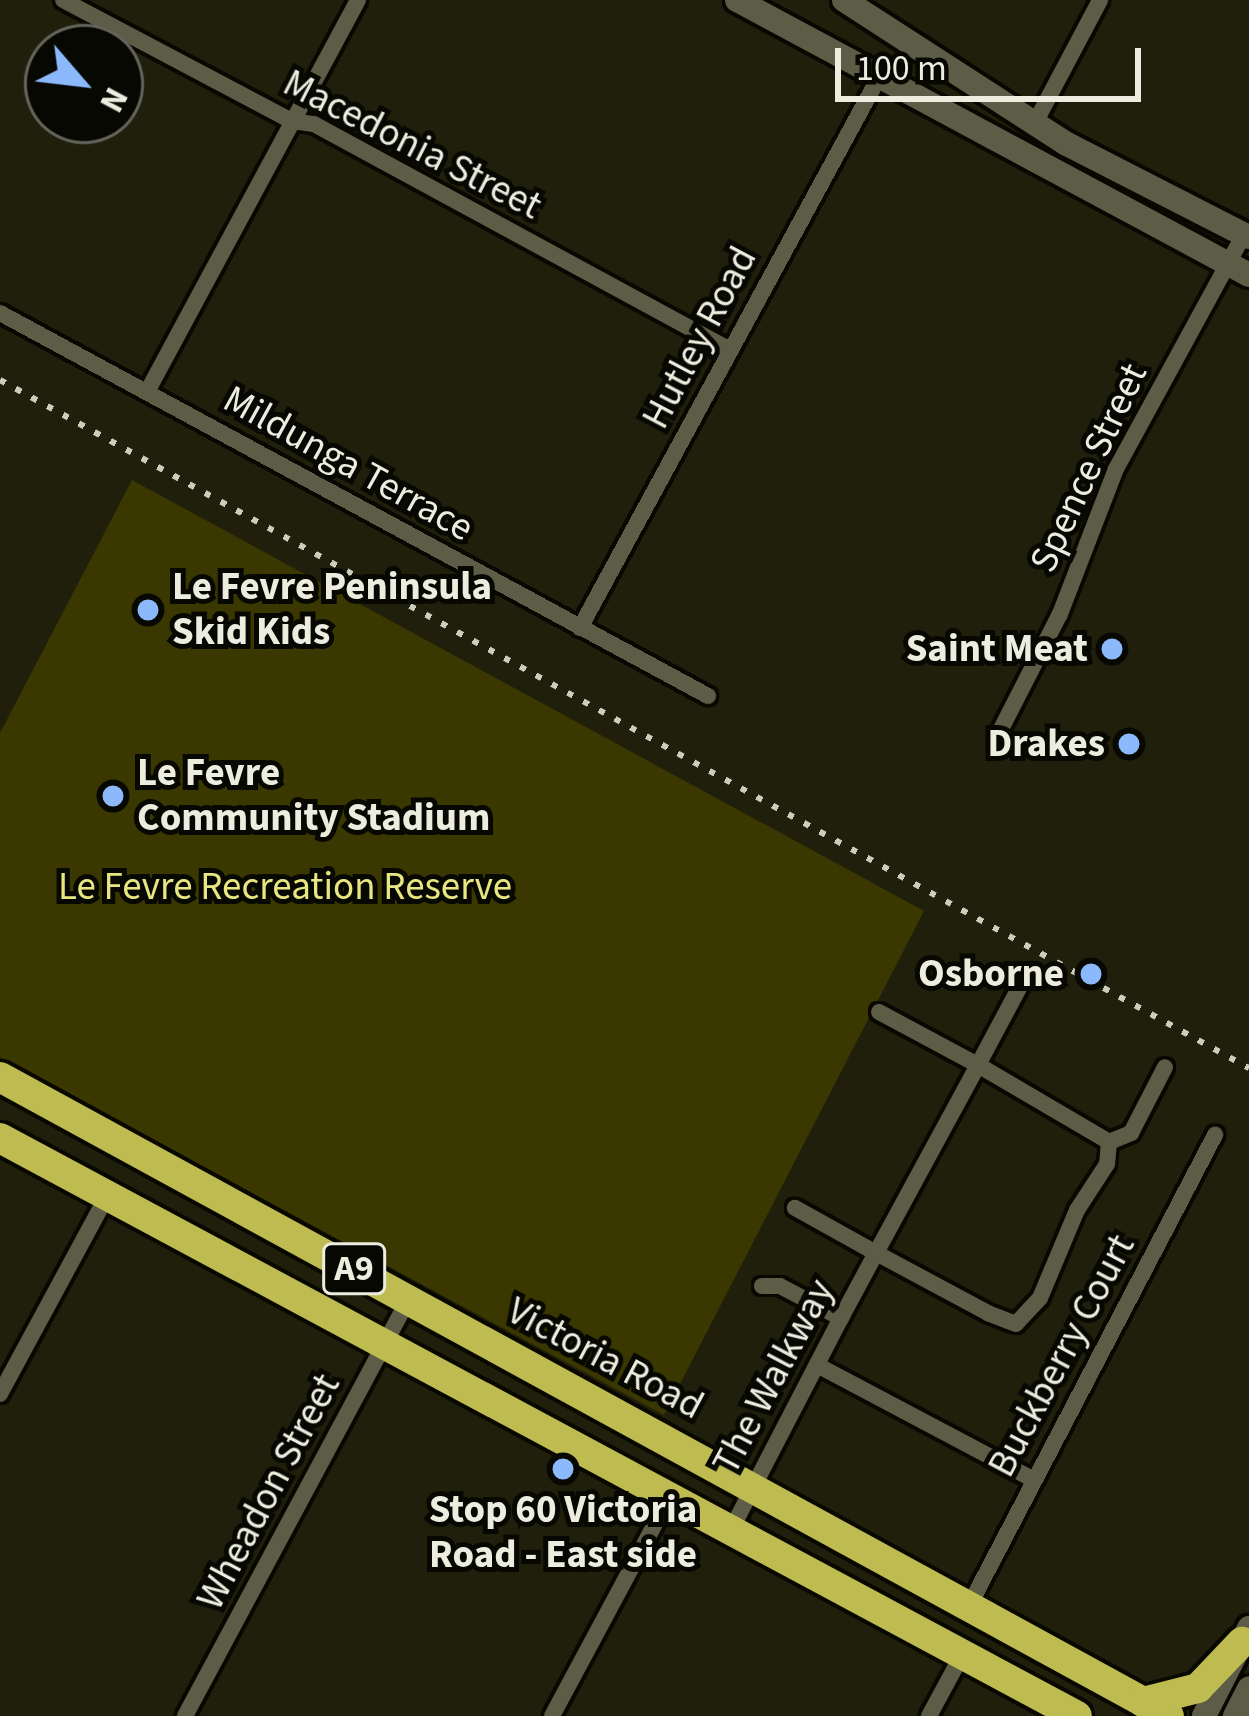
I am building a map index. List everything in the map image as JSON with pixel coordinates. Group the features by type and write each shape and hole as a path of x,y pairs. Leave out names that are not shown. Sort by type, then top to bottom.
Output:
{"highway":[{"name":"Victoria Road","path":"0,1077 755,1485 1156,1709"},
{"name":"A9","path":"0,1138 1077,1716"},
{"path":"1156,1709 1198,1688 1245,1635"}],"street":[{"name":"Macedonia Street","path":"62,0 292,122 314,124 731,350"},
{"path":"147,392 358,0"},
{"path":"736,0 1238,269"},
{"path":"844,0 1034,123 1246,235"},
{"path":"1034,123 1100,0"},
{"name":"Hutley Road","path":"580,628 878,79"},
{"name":"Spence Street","path":"1000,731 1060,614 1116,470 1238,269 1246,235"},
{"name":"Mildunga Terrace","path":"0,313 708,696"},
{"name":"The Walkway","path":"731,1530 1024,980"},
{"path":"879,1012 1109,1142 1131,1133 1165,1067"},
{"name":"Buckberry Court","path":"968,1608 1215,1135"},
{"name":"The Walkway","path":"876,1253 1006,1322 1024,1321 1107,1164 1109,1142"},
{"path":"0,1394 107,1196"},
{"path":"795,1208 876,1253"},
{"path":"762,1286 780,1286 842,1318"},
{"name":"Wheadon Street","path":"185,1716 409,1298"},
{"path":"817,1365 1034,1480"},
{"path":"552,1716 669,1498"},
{"path":"1204,1716 1245,1635"},
{"path":"929,1716 962,1654"},
{"path":"1235,1716 1249,1688"}],"green space":[{"name":"Le Fevre Recreation Reserve","path":"132,480 924,911 664,1415 0,1057 0,733"}],"railway":[{"path":"0,380 1249,1068"}],"place":[{"name":"Le Fevre Peninsula Skid Kids","path":"148,610"},
{"name":"Saint Meat","path":"1112,649"},
{"name":"Drakes","path":"1129,744"},
{"name":"Le Fevre Community Stadium","path":"113,796"},
{"name":"Osborne","path":"1091,974"},
{"name":"Stop 60 Victoria Road - East side","path":"563,1469"}]}
